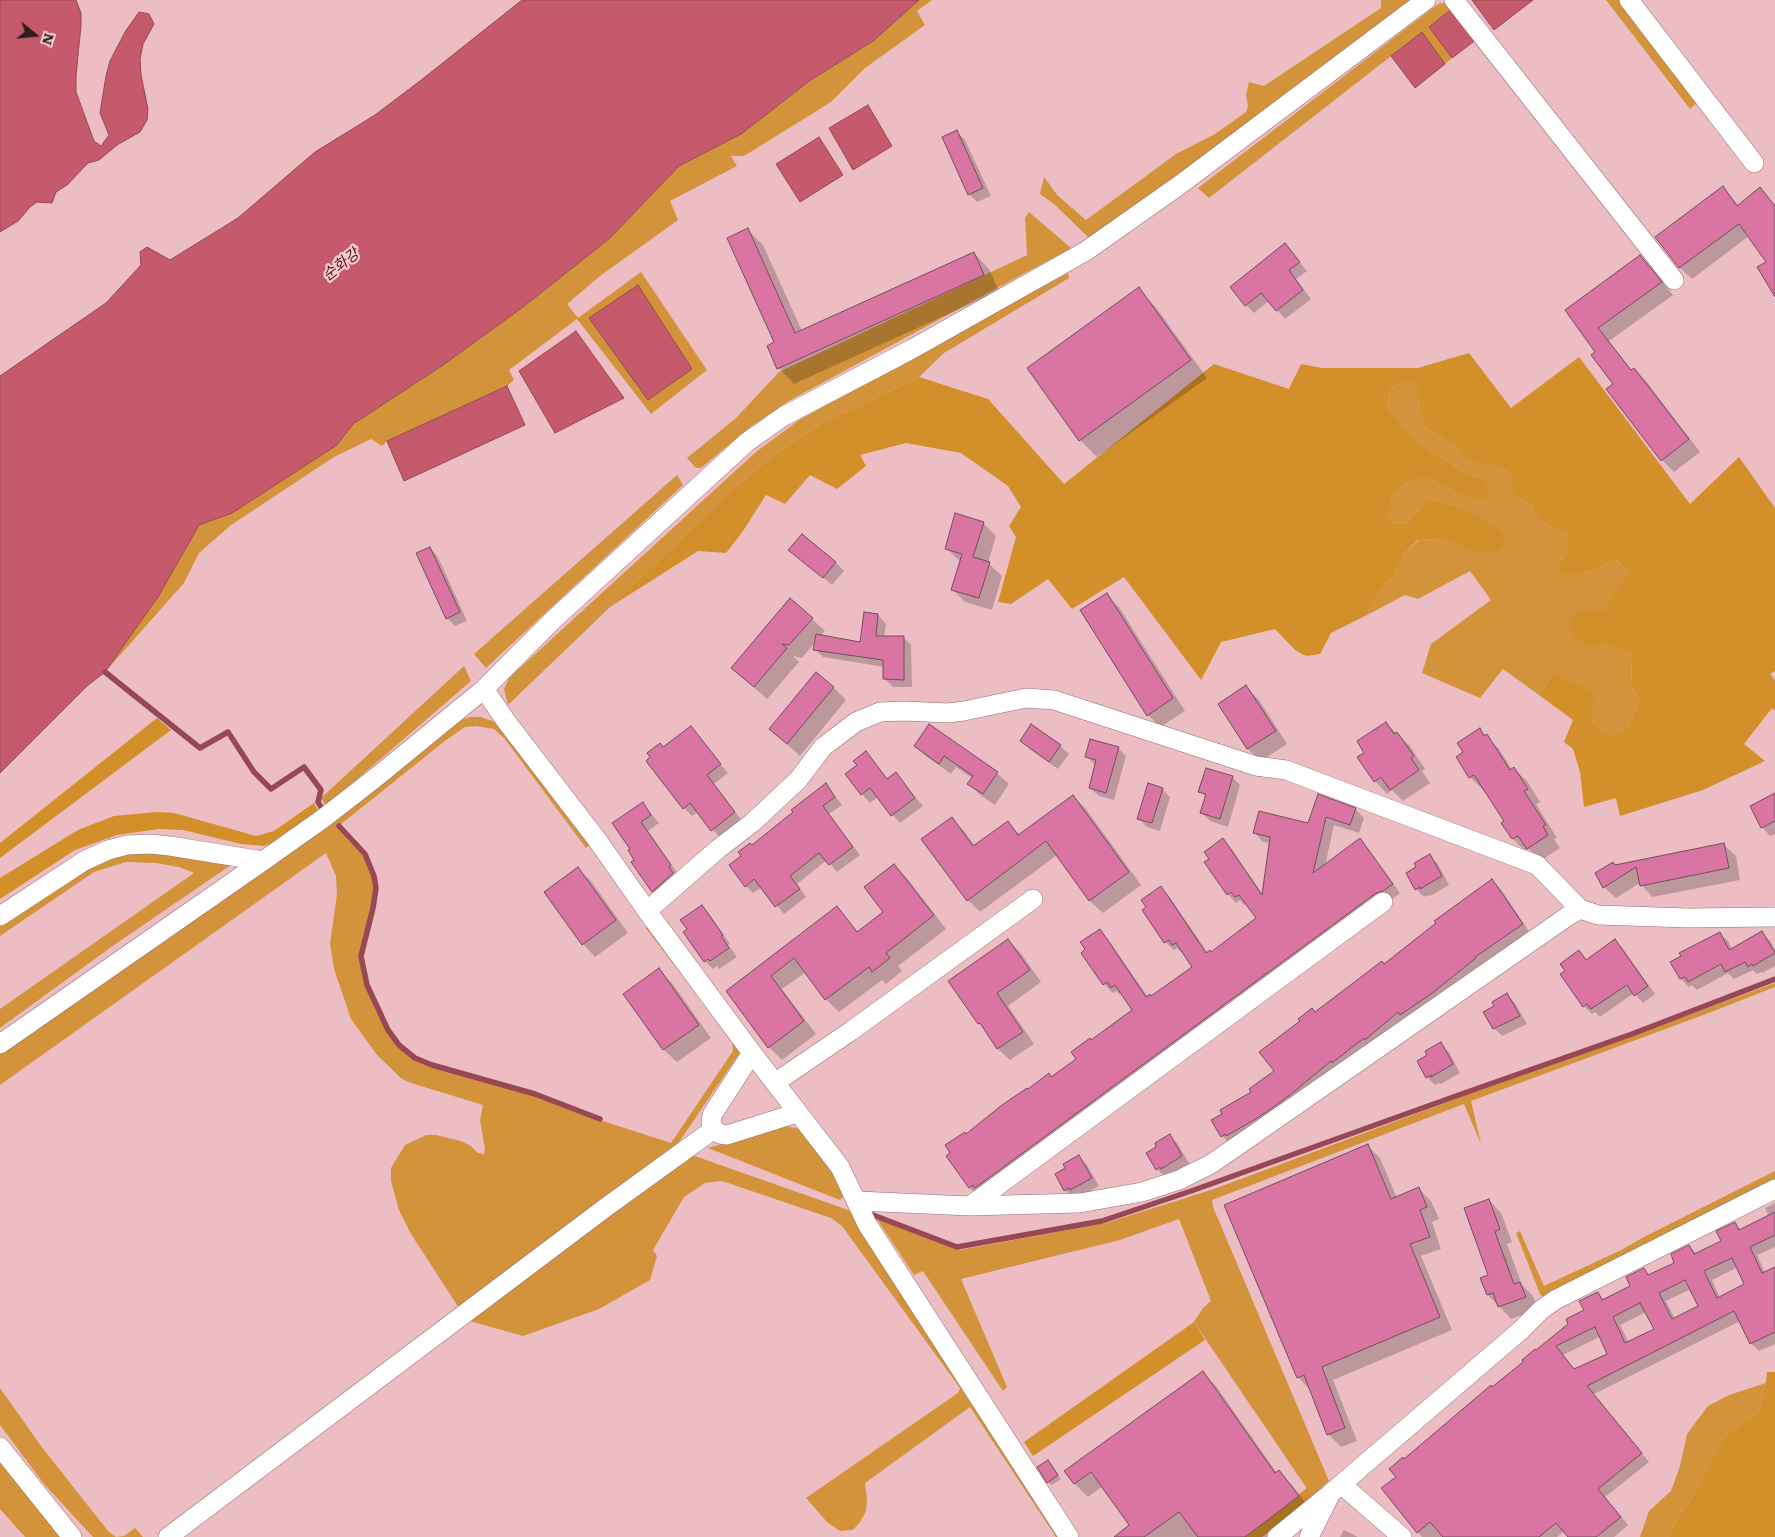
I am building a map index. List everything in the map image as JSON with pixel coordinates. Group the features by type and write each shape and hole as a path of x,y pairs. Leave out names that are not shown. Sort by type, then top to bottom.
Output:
{"street":[{"path":"0,1044 263,861 371,781 484,689 553,620 747,442 784,416 912,349 1086,251 1181,184 1426,0"},
{"path":"1454,0 1674,280"},
{"path":"1629,0 1754,163"},
{"path":"484,689 506,721 598,841 752,1054 776,1082 797,1113 840,1167 867,1224 1070,1537"},
{"path":"647,911 752,823 798,780 823,747 856,722 880,712 948,713 1026,698 1054,700 1256,766 1286,770 1536,865 1580,909 1598,915 1688,918 1775,917"},
{"path":"0,916 84,860 108,850 128,845 150,844 170,846 263,861"},
{"path":"776,1082 851,1031 1033,899"},
{"path":"970,1206 1383,902"},
{"path":"857,1201 970,1206 1080,1203 1142,1192 1179,1180 1211,1164 1580,909"},
{"path":"752,1054 712,1115 711,1123 714,1129 720,1134 727,1135 797,1113"},
{"path":"168,1537 605,1208 714,1129"},
{"path":"1277,1537 1336,1489 1522,1330 1541,1310 1555,1300 1775,1189"},
{"path":"0,1447 72,1537"},
{"path":"1309,1537 1336,1489"},
{"path":"1336,1489 1402,1537"}],"shaded area":[{"path":"919,0 932,0 917,11 925,25 865,68 831,102 744,156 731,156 737,166 670,201 678,220 600,276 567,304 578,318 641,272 707,370 651,414 577,319 509,370 514,380 507,386 387,441 382,446 371,439 334,457 231,525 199,553 184,583 105,672 158,597 199,525 232,513 337,445 353,424 443,365 523,307 610,238 679,166 741,134 812,80 873,41"},
{"path":"1381,0 1415,0 1111,225 1088,237 1055,205 1040,194 1044,177 1058,196 1086,220 1176,154 1215,134 1246,112 1248,106 1246,95 1249,82 1264,86 1381,8"},
{"path":"1606,0 1622,0 1699,101 1690,109"},
{"path":"1448,2 1453,8 1429,27 1452,58 1445,64 1422,32 1209,198 1198,188 1438,4"},
{"path":"1029,212 1071,248 787,402 750,427 701,468 696,468 687,458 736,418 779,372 1027,255 1025,218"},
{"path":"1068,273 1069,278 944,353 919,377 819,425 779,451 733,489 508,705 504,689 509,678 756,452 799,420"},
{"path":"1469,353 1511,408 1579,357 1690,504 1739,457 1775,508 1775,671 1770,674 1775,680 1775,711 1772,708 1744,744 1765,761 1703,790 1620,816 1616,798 1584,807 1580,772 1573,749 1564,742 1573,720 1539,695 1553,674 1594,693 1591,720 1603,733 1618,735 1628,727 1640,701 1632,688 1631,654 1606,644 1588,644 1574,637 1570,628 1574,613 1604,611 1629,572 1617,560 1579,575 1561,573 1560,563 1568,551 1568,534 1540,521 1530,504 1515,496 1509,472 1499,467 1481,464 1468,458 1455,446 1425,427 1419,414 1418,397 1420,383 1405,381 1390,389 1388,409 1421,445 1466,473 1484,480 1490,492 1483,500 1463,496 1425,477 1407,482 1392,497 1388,515 1393,523 1405,524 1428,499 1452,505 1477,517 1499,531 1507,542 1496,551 1481,552 1439,539 1418,540 1407,550 1393,577 1379,591 1367,615 1331,633 1320,654 1306,656 1295,650 1275,629 1221,642 1201,680 1124,577 1072,609 1048,579 1011,604 998,602 1016,537 1009,526 1021,507 1008,486 961,453 906,443 860,455 866,466 837,489 810,475 785,504 766,495 743,531 726,553 698,551 610,607 733,489 779,451 819,425 919,377 988,399 1064,484 1214,364 1289,389 1301,364 1322,368 1418,368"},
{"path":"1405,381 1421,383 1418,397 1419,414 1425,427 1455,446 1469,458 1481,464 1499,467 1509,472 1515,496 1530,504 1540,521 1568,534 1568,551 1560,563 1579,575 1617,560 1629,572 1604,612 1589,611 1588,644 1606,644 1631,654 1632,688 1640,701 1628,727 1618,735 1603,734 1553,674 1539,695 1503,669 1480,698 1422,673 1431,644 1491,600 1470,571 1418,599 1405,595 1367,615 1379,591 1393,577 1407,550 1419,540 1439,539 1462,546 1452,505 1428,499 1405,524 1393,523 1388,515 1392,497 1407,482 1425,477 1463,496 1484,480 1466,473 1421,445 1388,409 1390,389"},
{"path":"677,475 683,485 486,668 474,654"},
{"path":"464,666 471,681 326,806 321,798"},
{"path":"470,717 481,717 503,725 591,844 586,848 504,738 494,729 476,726 465,727 446,740 340,825 337,825 347,839 364,855 373,877 374,888 371,908 359,956 366,986 376,1011 398,1046 414,1059 432,1067 534,1096 671,1143 733,1051 732,1043 718,1022 645,927 654,928 739,1046 739,1054 677,1145 459,1308 411,1234 399,1210 391,1181 391,1168 405,1145 426,1135 436,1135 461,1141 471,1146 478,1153 484,1154 485,1149 480,1120 483,1105 402,1079 377,1055 351,1019 334,969 330,944 337,894 336,876 326,853 0,1085 0,1053 172,932 455,722"},
{"path":"157,718 171,730 0,858 0,843"},
{"path":"314,803 319,812 283,839 264,846 241,844 183,830 159,829 117,835 75,850 0,899 0,878 78,830 114,816 156,812 174,813 256,836 274,831"},
{"path":"141,850 231,865 114,945 0,1028 0,1009 194,873 179,867 156,863 126,862 94,872 0,936 0,924 104,858"},
{"path":"1775,983 1775,987 1706,1014 1471,1101 1481,1144 1464,1104 1212,1200 1213,1207 1329,1481 1312,1496 1194,1322 1203,1308 1211,1301 1179,1219 1120,1240 961,1279 1007,1387 1003,1391 923,1271 914,1275 877,1219 960,1250 1106,1223 1214,1189"},
{"path":"785,1126 800,1129 833,1165 844,1196 840,1200 708,1148"},
{"path":"689,1154 854,1212 1063,1537 1056,1537 970,1407 865,1483 866,1511 853,1530 840,1531 827,1522 806,1498 958,1393 960,1388 842,1226 831,1218 722,1181 705,1183 684,1197 653,1250 657,1256 650,1280 599,1309 523,1336 466,1320"},
{"path":"1775,1171 1775,1184 1544,1298 1540,1294 1516,1233 1520,1231 1544,1286 1621,1250"},
{"path":"1194,1322 1205,1340 1033,1456 1024,1442"},
{"path":"1767,1372 1775,1372 1775,1537 1668,1537 1727,1434 1758,1413"},
{"path":"1766,1383 1758,1413 1727,1434 1668,1537 1640,1537 1649,1511 1671,1491 1680,1466 1687,1434 1708,1406 1729,1395"},
{"path":"0,1388 41,1446 108,1531 116,1537 93,1537 44,1484 0,1425"},
{"path":"0,1461 62,1537 25,1537 0,1509"},
{"path":"1307,1488 1312,1496 1262,1537 1245,1537"},
{"path":"135,1528 143,1537 116,1537 124,1536"}],"water":[{"path":"0,0 76,0 81,13 81,25 76,92 94,141 101,146 109,135 100,113 110,61 125,32 139,12 149,14 154,24 143,44 140,59 141,75 148,109 147,120 140,132 117,145 99,160 88,163 67,185 56,192 52,203 37,202 18,221 0,232"},
{"name":"순화강","path":"522,0 919,0 873,41 811,80 741,134 679,166 610,238 523,307 443,365 353,424 337,445 232,513 199,525 158,597 105,672 87,686 0,773 0,376 106,303 141,265 140,252 147,247 170,260 238,218 315,152 375,115"},
{"path":"1472,0 1533,0 1494,30"},
{"path":"1453,8 1477,39 1452,58 1429,27"},
{"path":"1422,32 1445,64 1415,88 1391,56"},
{"path":"868,105 892,146 853,170 829,128"},
{"path":"819,137 843,175 800,202 776,164"},
{"path":"638,285 692,369 648,400 589,318"},
{"path":"576,331 624,398 555,433 519,371"},
{"path":"507,386 525,425 404,481 387,441"}],"building":[{"path":"957,130 983,188 968,195 942,137"},
{"path":"1723,186 1737,206 1760,187 1775,206 1775,297 1757,267 1766,262 1739,224 1679,268 1655,237"},
{"path":"748,228 795,333 974,252 984,275 777,369 767,346 774,342 727,238"},
{"path":"1285,243 1300,262 1289,270 1303,290 1276,311 1261,293 1245,306 1230,287"},
{"path":"1640,255 1662,282 1598,328 1631,370 1634,368 1689,439 1661,461 1606,389 1613,384 1591,355 1595,352 1565,310"},
{"path":"1139,287 1191,360 1079,441 1027,368"},
{"path":"955,513 984,522 973,557 990,562 979,598 951,590 962,554 945,549"},
{"path":"802,534 836,562 823,578 788,550"},
{"path":"430,547 460,612 446,619 416,553"},
{"path":"1107,593 1173,698 1147,716 1080,610"},
{"path":"790,598 813,618 789,645 782,644 787,648 754,687 731,668"},
{"path":"864,612 878,614 876,636 904,636 904,680 883,679 883,660 813,650 816,634 860,642"},
{"path":"816,672 834,687 787,744 769,729"},
{"path":"1246,685 1276,731 1247,749 1218,704"},
{"path":"1386,722 1394,734 1397,732 1414,756 1411,758 1419,770 1390,790 1381,777 1374,782 1357,757 1364,753 1357,741"},
{"path":"929,724 998,772 983,794 967,784 973,776 944,756 939,764 914,746"},
{"path":"1031,724 1061,745 1049,762 1020,741"},
{"path":"691,726 721,764 707,775 735,812 711,831 690,803 683,809 646,761 650,757 647,753 660,743 663,747"},
{"path":"1480,728 1484,736 1487,734 1510,770 1514,767 1528,789 1524,791 1546,825 1543,826 1548,835 1527,849 1518,836 1512,839 1501,823 1504,821 1474,775 1469,778 1456,757 1463,752 1457,743"},
{"path":"1090,739 1119,747 1106,793 1089,788 1096,760 1085,757"},
{"path":"866,751 887,779 896,772 915,798 891,816 870,788 861,795 845,774 857,765 853,761"},
{"path":"1206,768 1233,776 1220,819 1200,813 1206,794 1198,792"},
{"path":"826,783 835,797 823,806 853,847 829,865 819,853 790,876 800,889 775,907 754,879 745,887 729,865 741,856 738,852 750,843 752,845 793,812 791,810"},
{"path":"1148,783 1163,788 1152,823 1137,819"},
{"path":"1775,793 1775,821 1761,828 1750,806"},
{"path":"1318,794 1356,808 1350,825 1326,817 1313,873 1360,838 1393,884 1383,891 1376,893 975,1188 973,1185 969,1188 946,1156 950,1153 945,1145 965,1132 966,1134 1002,1105 1049,1073 1051,1077 1076,1059 1071,1052 1132,1010 1115,985 1111,988 1107,982 1103,985 1081,953 1085,949 1080,942 1100,929 1146,997 1150,994 1151,996 1192,967 1176,943 1172,945 1169,940 1164,943 1142,910 1146,907 1141,900 1161,886 1206,953 1210,950 1211,952 1256,918 1239,895 1235,897 1231,892 1227,895 1204,862 1209,859 1204,852 1223,838 1262,895 1270,837 1253,833 1259,811 1308,823"},
{"path":"1073,795 1129,872 1089,901 1046,841 967,901 921,839 952,817 973,846 1008,821 1018,835"},
{"path":"643,802 651,815 641,822 671,865 669,867 673,873 652,892 631,862 634,860 628,850 630,849 612,823"},
{"path":"1724,843 1729,868 1640,886 1636,867 1603,888 1595,873 1613,862 1615,865"},
{"path":"1430,854 1442,876 1415,890 1406,873 1416,867 1414,863"},
{"path":"894,864 934,915 886,953 890,958 872,972 869,967 825,1000 794,958 771,976 804,1021 768,1048 726,991 837,906 857,932 883,912 864,887"},
{"path":"578,867 616,920 582,945 544,892"},
{"path":"1492,879 1523,924 1475,957 1431,994 1400,1015 1398,1012 1365,1040 1364,1038 1332,1063 1331,1061 1290,1095 1259,1117 1221,1137 1211,1120 1222,1114 1220,1110 1251,1092 1249,1089 1274,1071 1259,1052 1300,1021 1298,1019 1312,1008 1315,1012 1382,961 1384,964 1436,923 1434,921"},
{"path":"702,905 723,935 721,936 729,948 710,961 708,959 704,962 683,932 687,929 680,920"},
{"path":"1762,931 1775,953 1753,966 1752,964 1748,967 1745,962 1725,972 1721,964 1688,982 1685,977 1680,979 1670,962 1681,956 1679,953 1720,932 1729,950"},
{"path":"1008,939 1030,970 997,993 1023,1032 997,1049 948,981"},
{"path":"1615,939 1648,986 1634,996 1627,985 1591,1009 1587,1004 1583,1007 1560,974 1565,971 1560,964 1579,950 1586,960"},
{"path":"659,968 699,1025 663,1050 623,994"},
{"path":"1507,993 1520,1016 1493,1029 1483,1012 1494,1006 1492,1002"},
{"path":"1441,1042 1453,1064 1426,1078 1417,1061 1427,1055 1425,1051"},
{"path":"1170,1134 1182,1156 1156,1170 1146,1153 1156,1147 1155,1143"},
{"path":"1368,1144 1391,1199 1419,1187 1427,1207 1420,1210 1430,1237 1410,1244 1440,1317 1322,1367 1345,1428 1327,1435 1304,1375 1297,1378 1224,1205"},
{"path":"1079,1155 1092,1178 1070,1190 1069,1188 1064,1191 1055,1174 1065,1168 1063,1164"},
{"path":"1489,1199 1500,1229 1495,1232 1514,1284 1520,1282 1526,1297 1498,1307 1493,1293 1487,1295 1480,1278 1488,1275 1464,1208"},
{"path":"1775,1212 1775,1235 1750,1247 1762,1273 1775,1267 1775,1332 1750,1344 1734,1311 1587,1386 1642,1453 1598,1489 1621,1517 1596,1537 1568,1537 1556,1523 1539,1537 1443,1537 1430,1522 1417,1533 1381,1488 1396,1477 1389,1469 1403,1457 1404,1459 1491,1385 1492,1387 1523,1362 1522,1360 1535,1349 1568,1324 1566,1319 1584,1310 1579,1301 1598,1292 1602,1300 1630,1286 1626,1277 1644,1268 1648,1275 1674,1263 1671,1254 1689,1245 1694,1254 1721,1241 1716,1231 1735,1222 1739,1230","holes":["1732,1258 1744,1284 1717,1298 1704,1271","1685,1280 1698,1306 1672,1319 1659,1293","1640,1303 1654,1329 1625,1343 1613,1317","1595,1327 1607,1354 1574,1369 1556,1346"]},
{"path":"1203,1371 1275,1473 1279,1470 1299,1496 1245,1537 1198,1537 1179,1512 1144,1537 1114,1537 1129,1525 1091,1472 1074,1484 1064,1471"},
{"path":"1048,1460 1058,1475 1047,1483 1037,1467"}],"waterway":[{"path":"105,672 200,748 228,732 254,772 271,789 304,767 321,790 318,802 322,809"},
{"path":"339,826 365,854 374,876 376,888 373,908 361,956 367,985 388,1030 399,1045 415,1058 432,1065 535,1094 600,1119"},
{"path":"873,1215 957,1247 1102,1221 1632,1034 1775,979"}]}
